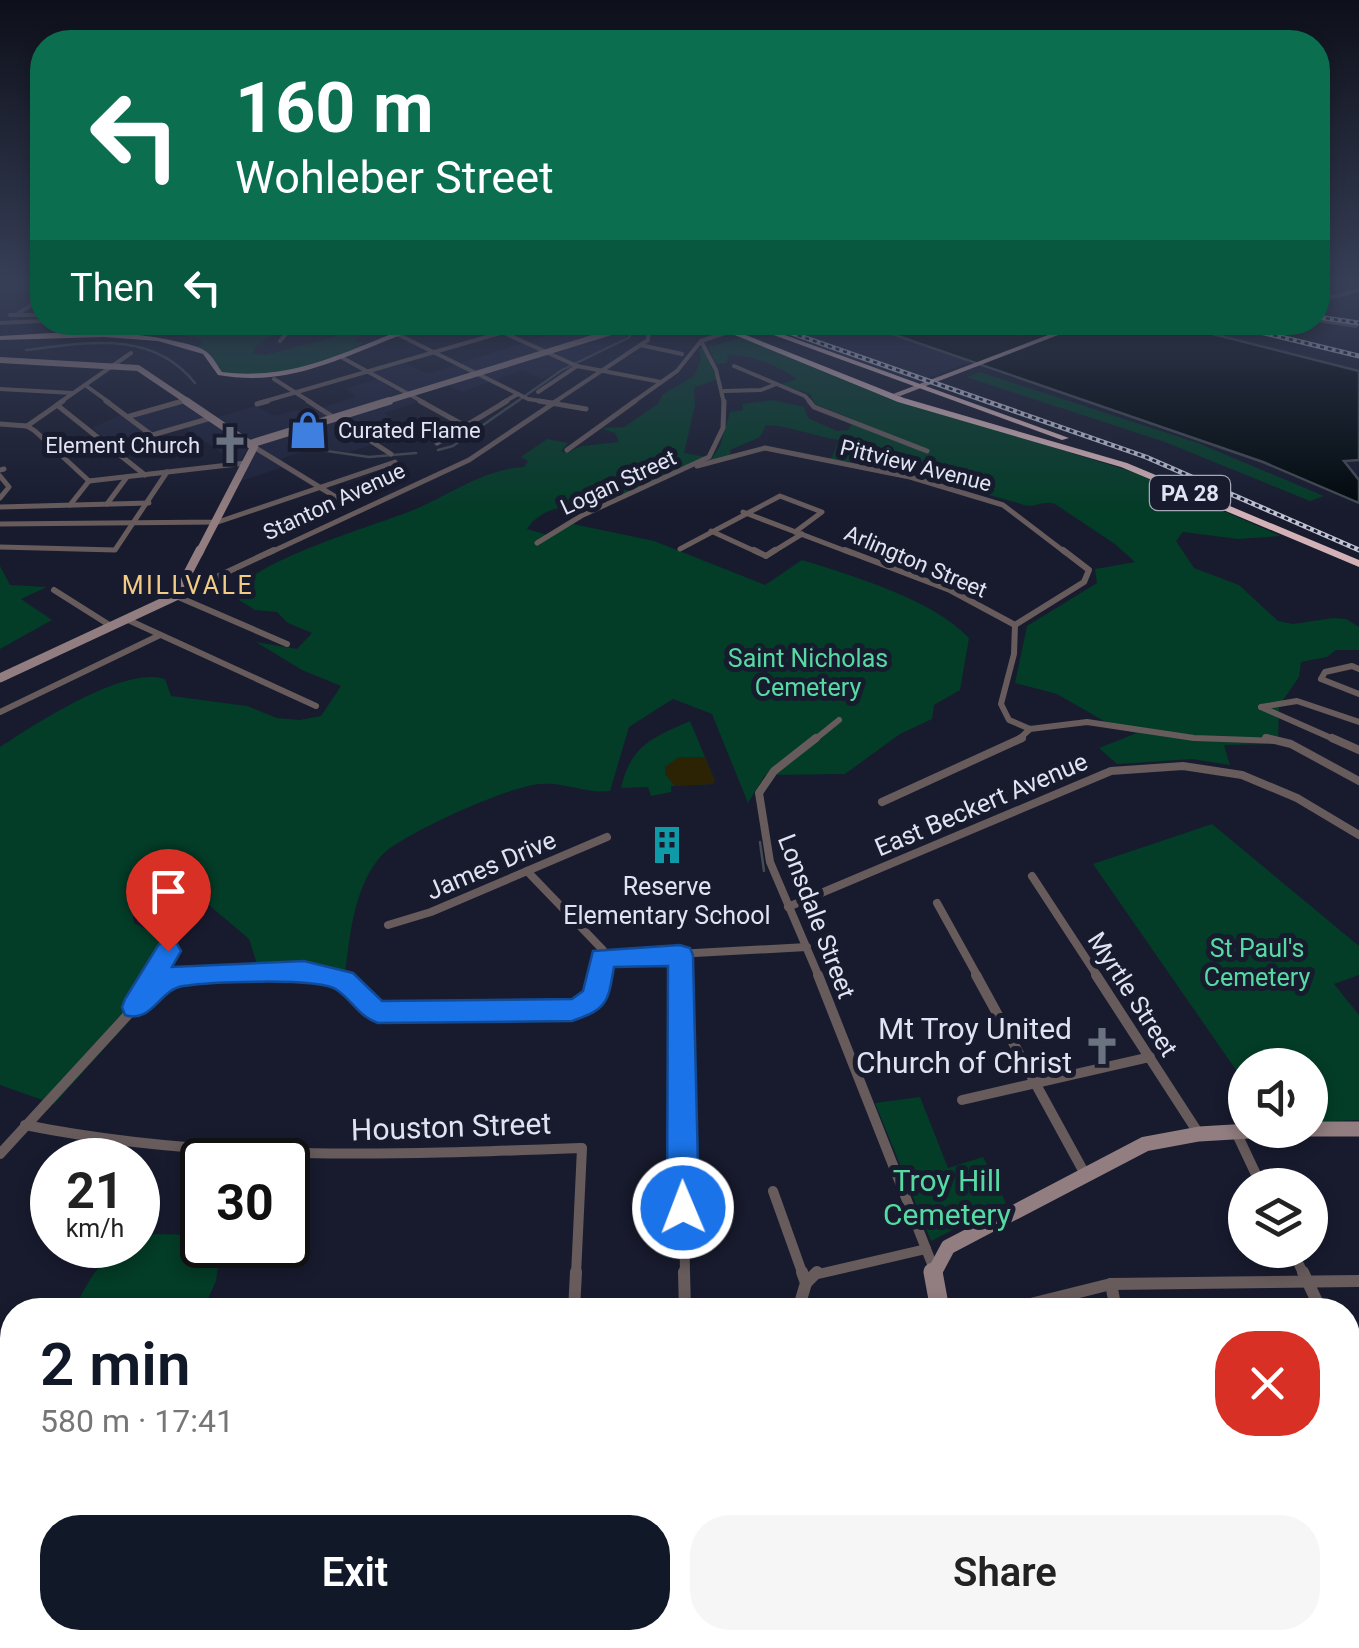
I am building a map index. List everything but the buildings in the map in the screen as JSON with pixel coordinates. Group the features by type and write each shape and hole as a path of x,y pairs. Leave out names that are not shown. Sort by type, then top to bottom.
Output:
{"highway":[{"path":"805,360 868,383 1114,455"},
{"name":"PA 28","path":"805,360 928,408 1092,454 1359,562"},
{"path":"811,360 868,383"},
{"path":"814,360 1092,454"},
{"name":"PA 28","path":"847,360 1114,455 1359,562"}],"main road":[{"path":"209,360 216,372 232,376 278,374 330,360"},
{"path":"903,392 988,360"}],"street":[{"path":"0,360 134,368"},
{"path":"27,426 121,360"},
{"path":"126,360 318,490 339,499"},
{"path":"346,360 467,427"},
{"path":"256,404 410,360"},
{"path":"448,360 521,396 586,410"},
{"path":"252,445 521,360"},
{"path":"563,360 661,382"},
{"name":"Stanton Avenue","path":"0,678 438,476 619,360"},
{"path":"568,450 677,371 686,360"},
{"path":"710,360 724,392 761,390 774,385"},
{"path":"538,392 574,365"},
{"path":"734,366 805,396 814,407 927,450"},
{"path":"274,380 391,454"},
{"path":"85,385 174,451"},
{"path":"0,389 73,393"},
{"name":"Logan Street","path":"537,543 581,516 697,466 716,448 727,412 724,392"},
{"path":"437,444 521,396"},
{"path":"130,416 186,400"},
{"path":"57,405 145,475"},
{"path":"111,447 211,418"},
{"path":"0,424 27,426 90,481"},
{"path":"252,445 218,522 176,596 287,644"},
{"name":"Pittview Avenue","path":"697,466 765,448 910,476 1004,505 1089,570 1084,582 1015,625"},
{"path":"186,461 196,468"},
{"path":"0,524 218,522 395,462"},
{"path":"70,505 90,481 246,463"},
{"path":"0,498 8,486 1,472"},
{"path":"0,547 115,550 168,472"},
{"path":"107,504 127,477"},
{"name":"Arlington Street","path":"680,549 743,512 780,496 822,512 798,533"},
{"path":"0,507 148,503"},
{"name":"Arlington Street","path":"743,512 950,590 1015,625"},
{"path":"710,531 766,556 798,533"},
{"path":"54,590 111,626"},
{"path":"126,619 316,706"},
{"path":"1015,625 1014,654 1001,709 1014,724 1030,729 1087,722 1194,738 1266,738 1292,744 1359,781"},
{"path":"0,712 160,635"},
{"path":"1355,668 1325,672 1321,679 1359,694"},
{"path":"1359,722 1296,701 1262,708 1359,750"},
{"name":"Lonsdale Street","path":"838,720 774,771 759,793 770,862 929,1256"},
{"path":"882,802 1021,739 1030,729"},
{"name":"East Beckert Avenue","path":"788,907 1111,771 1146,766 1210,766 1256,778 1315,806 1359,835"},
{"name":"James Drive","path":"388,925 432,912 607,837"},
{"path":"0,1154 135,1007 164,982 178,976 304,972 344,980 378,1012 572,1010 589,1004 596,995 602,950 526,871"},
{"name":"Myrtle Street","path":"1032,876 1199,1134"},
{"path":"135,1007 180,931 154,916 159,903 170,893"},
{"path":"936,903 1085,1174"},
{"path":"602,958 807,946"},
{"path":"680,955 685,1298"},
{"path":"962,1100 1150,1057"},
{"name":"Houston Street","path":"26,1125 93,1141 264,1158 582,1148 575,1298"},
{"path":"1328,1129 1359,1128"},
{"path":"802,1298 806,1283 818,1270 929,1256 1144,1144 1228,1132"},
{"path":"772,1191 806,1283"},
{"path":"929,1256 930,1283 936,1298"},
{"path":"1301,1268 1315,1298"},
{"path":"1054,1298 1111,1284 1359,1281"},
{"path":"1111,1284 1114,1298"}],"shaded area":[{"path":"471,360 582,360 543,379 523,370 461,392 448,385 410,397 417,402 384,413 390,418 350,431 371,445 349,452 313,448 281,459 289,465 241,481 259,445 218,417 256,406 274,416 297,410 303,413 357,397 345,388 381,378 374,372 406,363 427,374"},
{"path":"846,360 970,362 912,384"},
{"path":"967,360 1315,360 1359,371 1359,460 1344,461 1359,480 1359,503 1263,462"},
{"path":"184,403 248,447 240,462 234,462 182,425 113,445 92,428 120,415 126,419"}],"green space":[{"path":"214,360 328,360 294,371 255,376 221,371"},
{"name":"Saint Nicholas Cemetery","path":"701,360 709,360 717,379 694,388 695,405 684,453 706,457 620,497 557,508 535,519 527,529 551,536 573,524 654,541 765,585 802,560 913,600 969,638 960,690 934,705 932,719 900,734 845,774 765,775 748,803 712,714 673,699 629,727 610,791 550,784 526,787 460,811 385,852 369,874 358,900 345,975 325,968 259,970 249,939 209,905 206,888 176,875 155,876 129,894 134,923 162,942 172,974 54,1104 0,1085 0,747 104,688 148,677 165,679 171,696 247,706 277,718 300,720 321,716 341,686 302,670 256,642 297,649 312,633 288,623 277,612 255,610 239,600 244,586 254,576 295,554 411,511 480,478 524,467 528,461 521,457 547,439 568,443 561,451 566,453 582,446 619,442 615,433 601,428 624,427 658,404 663,394 694,376"},
{"path":"758,360 799,360 883,395 1136,473 1281,536 1238,539 1183,532 1176,541 1194,568 1239,585 1278,621 1293,624 1346,619 1359,627 1359,650 1336,650 1327,657 1301,662 1299,677 1279,706 1278,744 1224,745 1230,765 1192,759 1117,764 1099,748 1137,733 1116,728 1057,694 1015,683 1027,626 1097,583 1095,569 1135,562 1055,504 1024,505 948,485 923,478 930,470 917,467 831,459 839,440 794,429 766,425 760,437 730,450 731,456 709,462 720,446 730,412 743,410 742,404 773,400 804,407 808,418 837,431 848,430 855,420 815,404 810,394 781,384 797,379"},
{"path":"980,372 1198,443 1324,496 1310,501 1165,442 966,377"},
{"path":"0,566 10,585 47,587 21,599 52,620 0,649"},
{"path":"690,721 713,784 671,786 671,792 651,796 648,787 621,788 637,752"},
{"name":"St Paul's Cemetery","path":"1212,824 1359,946 1359,975 1334,984 1359,1015 1359,1120 1328,1121 1328,1048 1228,1048 1228,1059 1093,864"},
{"name":"Troy Hill Cemetery","path":"920,1097 948,1168 983,1157 1006,1203 931,1241 875,1103"},
{"path":"160,1234 180,1235 180,1268 218,1268 208,1298 80,1298 98,1269 160,1268"}],"sand":[{"path":"679,757 705,757 713,784 675,786 665,774 665,767"}],"waterway":[{"path":"168,360 195,383"},
{"path":"438,450 453,446 562,370 583,360"},
{"path":"299,447 369,457 416,453"},
{"path":"760,842 764,871"}],"railway":[{"path":"868,360 1146,457 1359,550"}],"place":[{"name":"Curated Flame","path":"308,430"},
{"name":"Element Church","path":"230,445"},
{"name":"Reserve Elementary School","path":"667,845"},
{"name":"Mt Troy United Church of Christ","path":"1102,1046"}],"district":[{"name":"MILLVALE","path":"188,585"}],"route":[{"path":"168,951 135,1007 164,982 178,976 304,972 344,980 378,1012 572,1010 589,1004 596,995 602,958 680,955 683,1208"}]}
